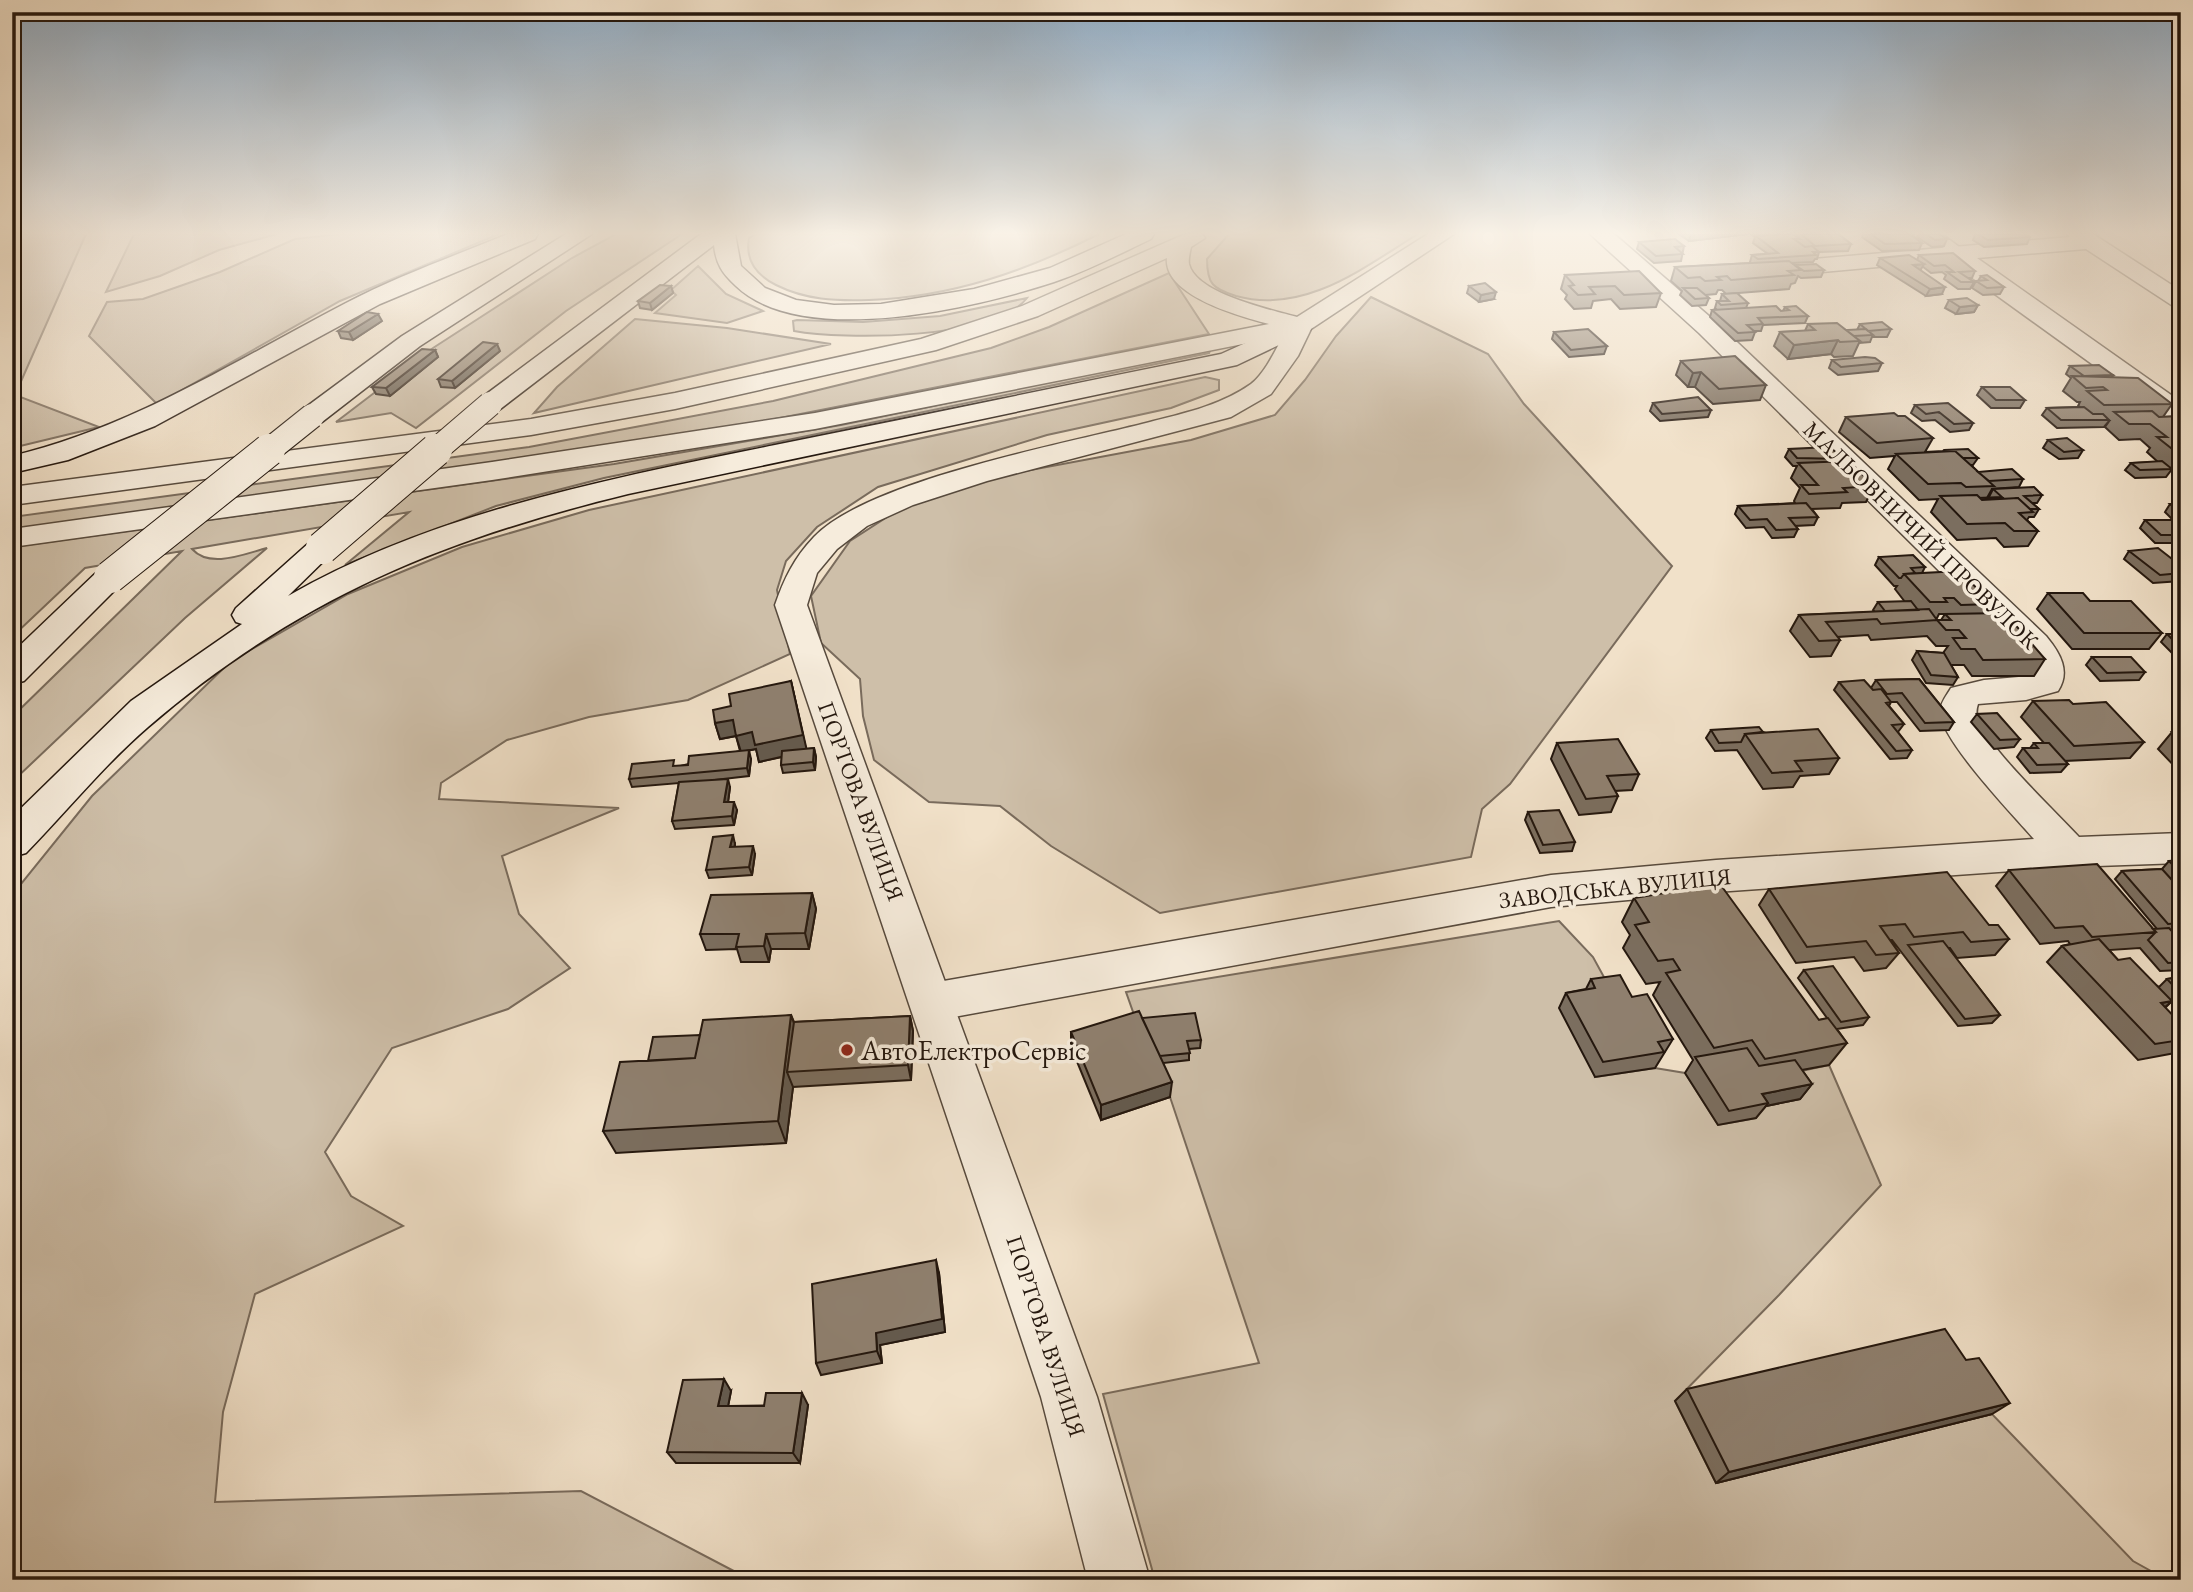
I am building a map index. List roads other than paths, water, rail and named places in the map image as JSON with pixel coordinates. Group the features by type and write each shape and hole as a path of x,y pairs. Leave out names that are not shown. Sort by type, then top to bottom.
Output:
{"street":[{"path":"12,465 43,459 114,436 161,415 355,308"},
{"path":"12,673 110,577 312,416 411,341 463,308"},
{"path":"12,842 127,725 322,548 490,404 617,308"},
{"path":"826,308 865,311 904,308"},
{"path":"12,496 531,427 675,401 928,345 1036,308"},
{"path":"1242,308 1301,325"},
{"path":"127,725 226,648 306,599 368,568 491,522 556,502 682,473 1228,360 1301,325 1327,308"},
{"name":"МАЛЬОВНИЧИЙ ПРОВУЛОК","path":"1684,308 1708,328 2015,624 2043,655 2050,672 2046,683 2032,690 1975,692 1964,696 1958,706 1959,719 1974,743 2068,852"},
{"path":"2030,308 2181,415"},
{"path":"12,538 505,469 815,421 1301,325"},
{"name":"ПОРТОВА ВУЛИЦЯ","path":"1119,1580 1069,1397 791,605 802,572 826,542 856,520 903,499 976,475 1222,411 1262,388 1301,325"},
{"name":"ЗАВОДСЬКА ВУЛИЦЯ","path":"932,1002 1551,891 1717,876 2068,852 2181,848"}],"place":[{"name":"АвтоЕлектроСервіс","path":"847,1050"}]}
